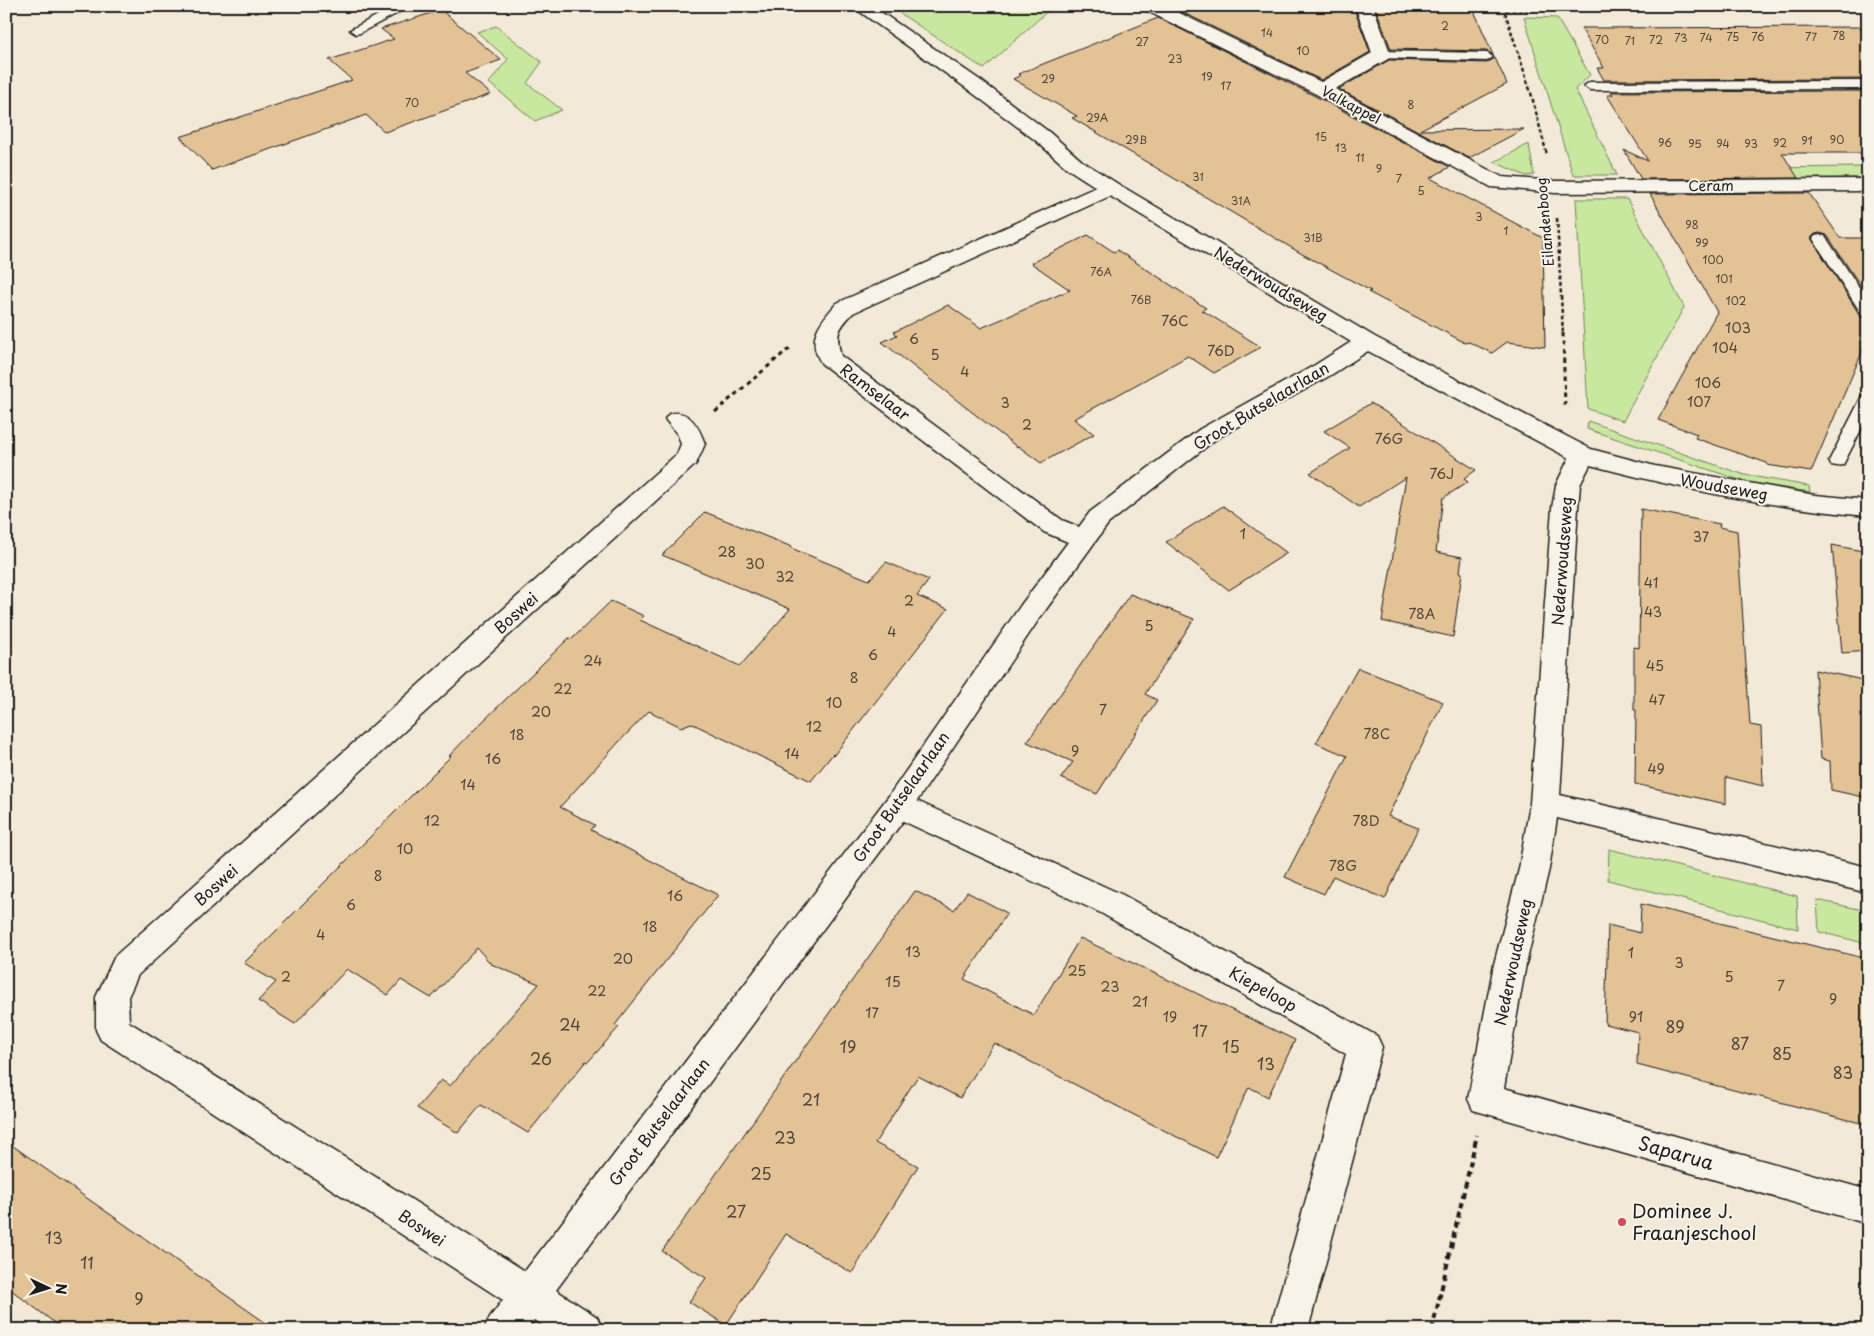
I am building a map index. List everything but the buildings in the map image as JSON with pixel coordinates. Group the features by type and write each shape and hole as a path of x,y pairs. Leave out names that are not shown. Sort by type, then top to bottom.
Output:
{"street":[{"name":"Nederwoudseweg","path":"860,6 973,84 1042,136 1075,165 1367,342 1582,455 1568,485 1565,508 1545,803 1534,869 1510,964 1485,1099"},
{"name":"Valkappel","path":"1151,6 1321,89 1498,183 1555,187"},
{"path":"1321,89 1382,55 1364,6"},
{"name":"Ceram","path":"1555,187 1868,185"},
{"path":"825,339 827,327 845,308 1112,188"},
{"name":"Ramselaar","path":"825,339 830,359 1053,526 1085,539"},
{"name":"Groot Butselaarlaan","path":"503,1330 898,805 1030,612 1099,518 1208,434 1323,370 1367,342"},
{"name":"Boswei","path":"528,1296 113,1030 112,997 126,966 687,458 693,444 683,426"},
{"name":"Woudseweg","path":"1582,455 1655,474 1815,503 1868,508"},
{"path":"1545,803 1868,880"},
{"name":"Kiepeloop","path":"898,805 1112,904 1365,1047 1289,1330"},
{"name":"Saparua","path":"1485,1099 1868,1207"},
{"path":"528,1296 584,1330"}],"lane":[{"path":"356,30 405,6"},
{"path":"1382,55 1487,57"},
{"path":"1590,86 1868,85"},
{"path":"1820,239 1868,313"},
{"path":"1837,461 1868,400"}],"path":[{"name":"Eilandenboog","path":"1503,6 1531,93 1555,187 1566,406 1546,435"},
{"path":"1505,10 1558,10 1572,6"},
{"path":"683,426 786,351 825,339"},
{"path":"1432,1330 1485,1099"}],"green space":[{"path":"889,6 1053,6 984,69"},
{"path":"1524,17 1557,18 1590,75 1575,89 1617,175 1573,175"},
{"path":"496,26 542,62 527,83 562,110 535,121 489,83 508,59 477,32"},
{"path":"1529,144 1534,175 1526,176 1494,162"},
{"path":"1866,167 1868,178 1641,179 1636,169"},
{"path":"1576,199 1627,199 1684,307 1623,421 1588,409"},
{"path":"1588,421 1745,475 1809,486 1810,492 1746,482 1587,429"},
{"path":"1609,849 1797,896 1798,929 1608,880"},
{"path":"1817,900 1868,911 1868,944 1819,932"}],"place":[{"name":"Dominee J. Fraanjeschool","path":"1622,1222"}]}
